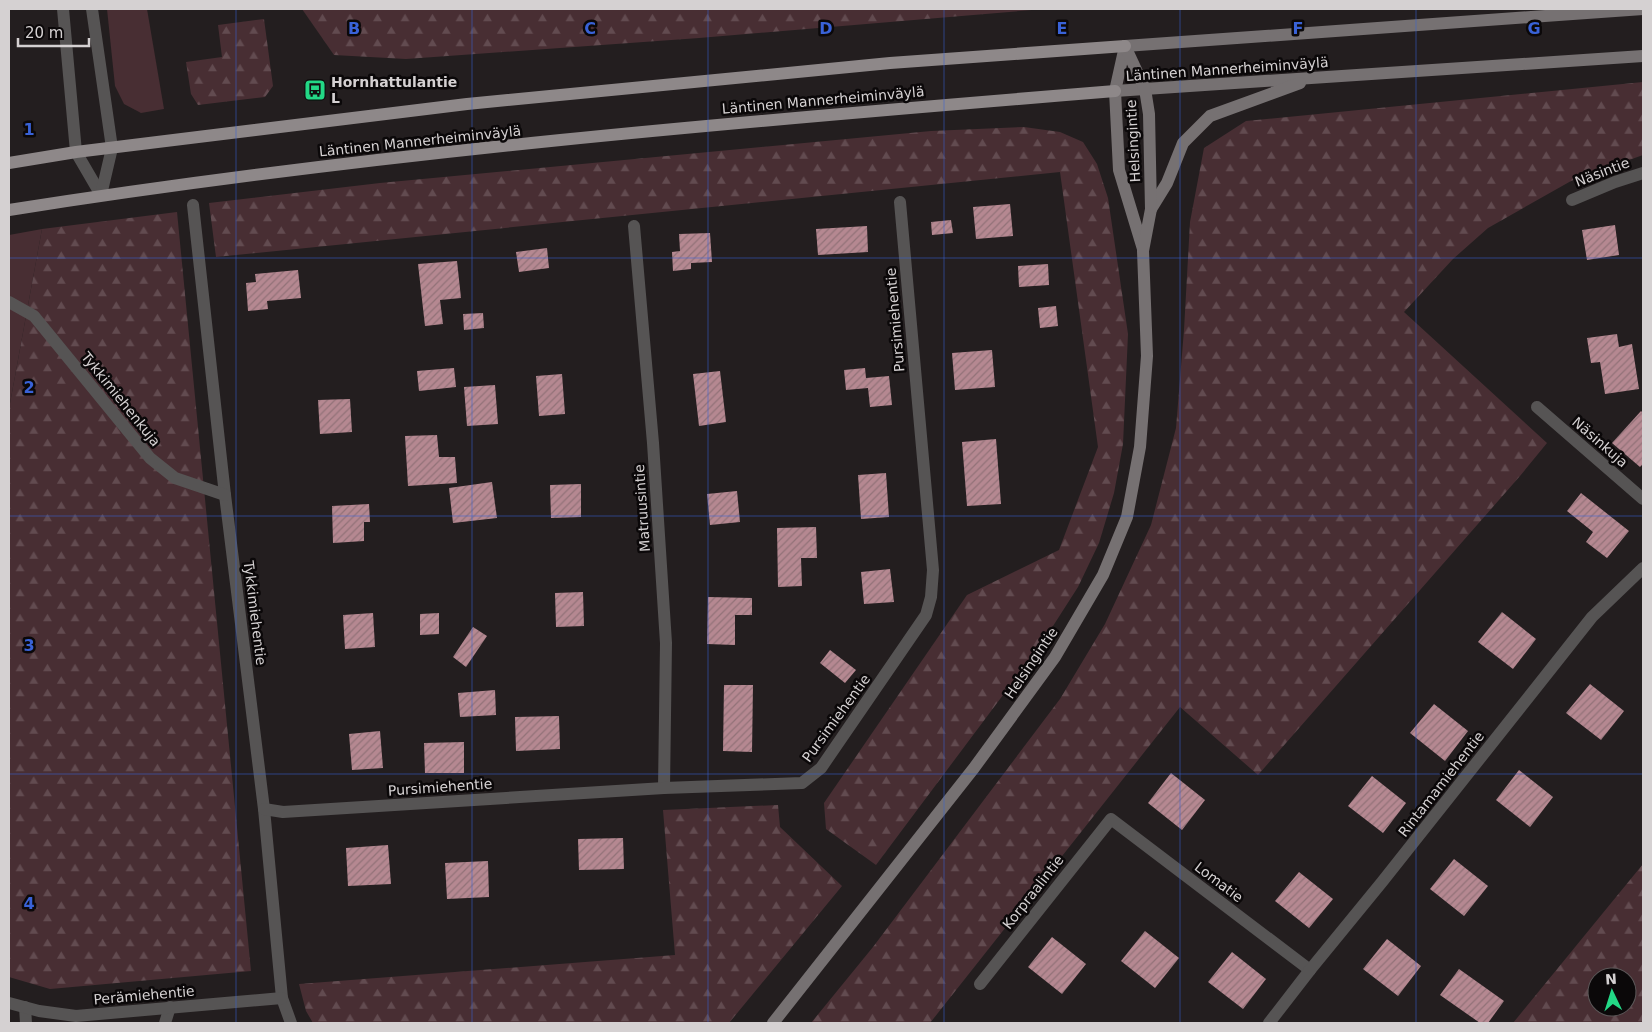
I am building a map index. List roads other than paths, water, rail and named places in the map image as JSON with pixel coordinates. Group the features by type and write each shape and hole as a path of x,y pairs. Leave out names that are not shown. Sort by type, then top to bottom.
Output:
{"main road":[{"path":"9,163 76,152 467,104 674,83 890,63 1643,9"},
{"name":"Helsingintie","path":"773,1023 974,768 1055,657 1103,575 1126,517 1140,446 1147,356 1143,251 1151,209 1149,114 1145,89 1125,46"},
{"name":"Helsingintie","path":"1125,46 1115,91 1119,170 1143,251"},
{"name":"Läntinen Mannerheiminväylä","path":"9,210 368,160 715,125 1115,91 1643,56"},
{"name":"Helsingintie","path":"1151,209 1167,184 1183,143 1210,116 1316,78"}],"street":[{"path":"63,9 76,152 101,196"},
{"path":"92,9 112,148 101,196"},
{"name":"Näsintie","path":"1572,200 1643,173"},
{"name":"Pursimiehentie","path":"264,809 283,812 664,788 802,783 821,768 926,615 932,597 934,570 900,202"},
{"name":"Tykkimiehentie","path":"192,205 225,495 264,809 282,998 291,1023"},
{"name":"Matruusintie","path":"634,226 653,443 666,642 664,788"},
{"name":"Tykkimiehenkuja","path":"9,302 34,316 150,458 175,478 225,495"},
{"name":"Näsinkuja","path":"1537,407 1643,499"},
{"name":"Rintamamiehentie","path":"1269,1023 1310,970 1389,875 1592,617 1643,568"},
{"name":"Lomatie","path":"1110,819 1310,970"},
{"name":"Korpraalintie","path":"980,984 1110,819"},
{"name":"Perämiehentie","path":"9,1003 39,1011 76,1016 282,998"},
{"path":"25,1007 26,1023"},
{"path":"165,1023 170,1007"}],"place":[{"name":"Hornhattulantie L","path":"315,90"}]}
